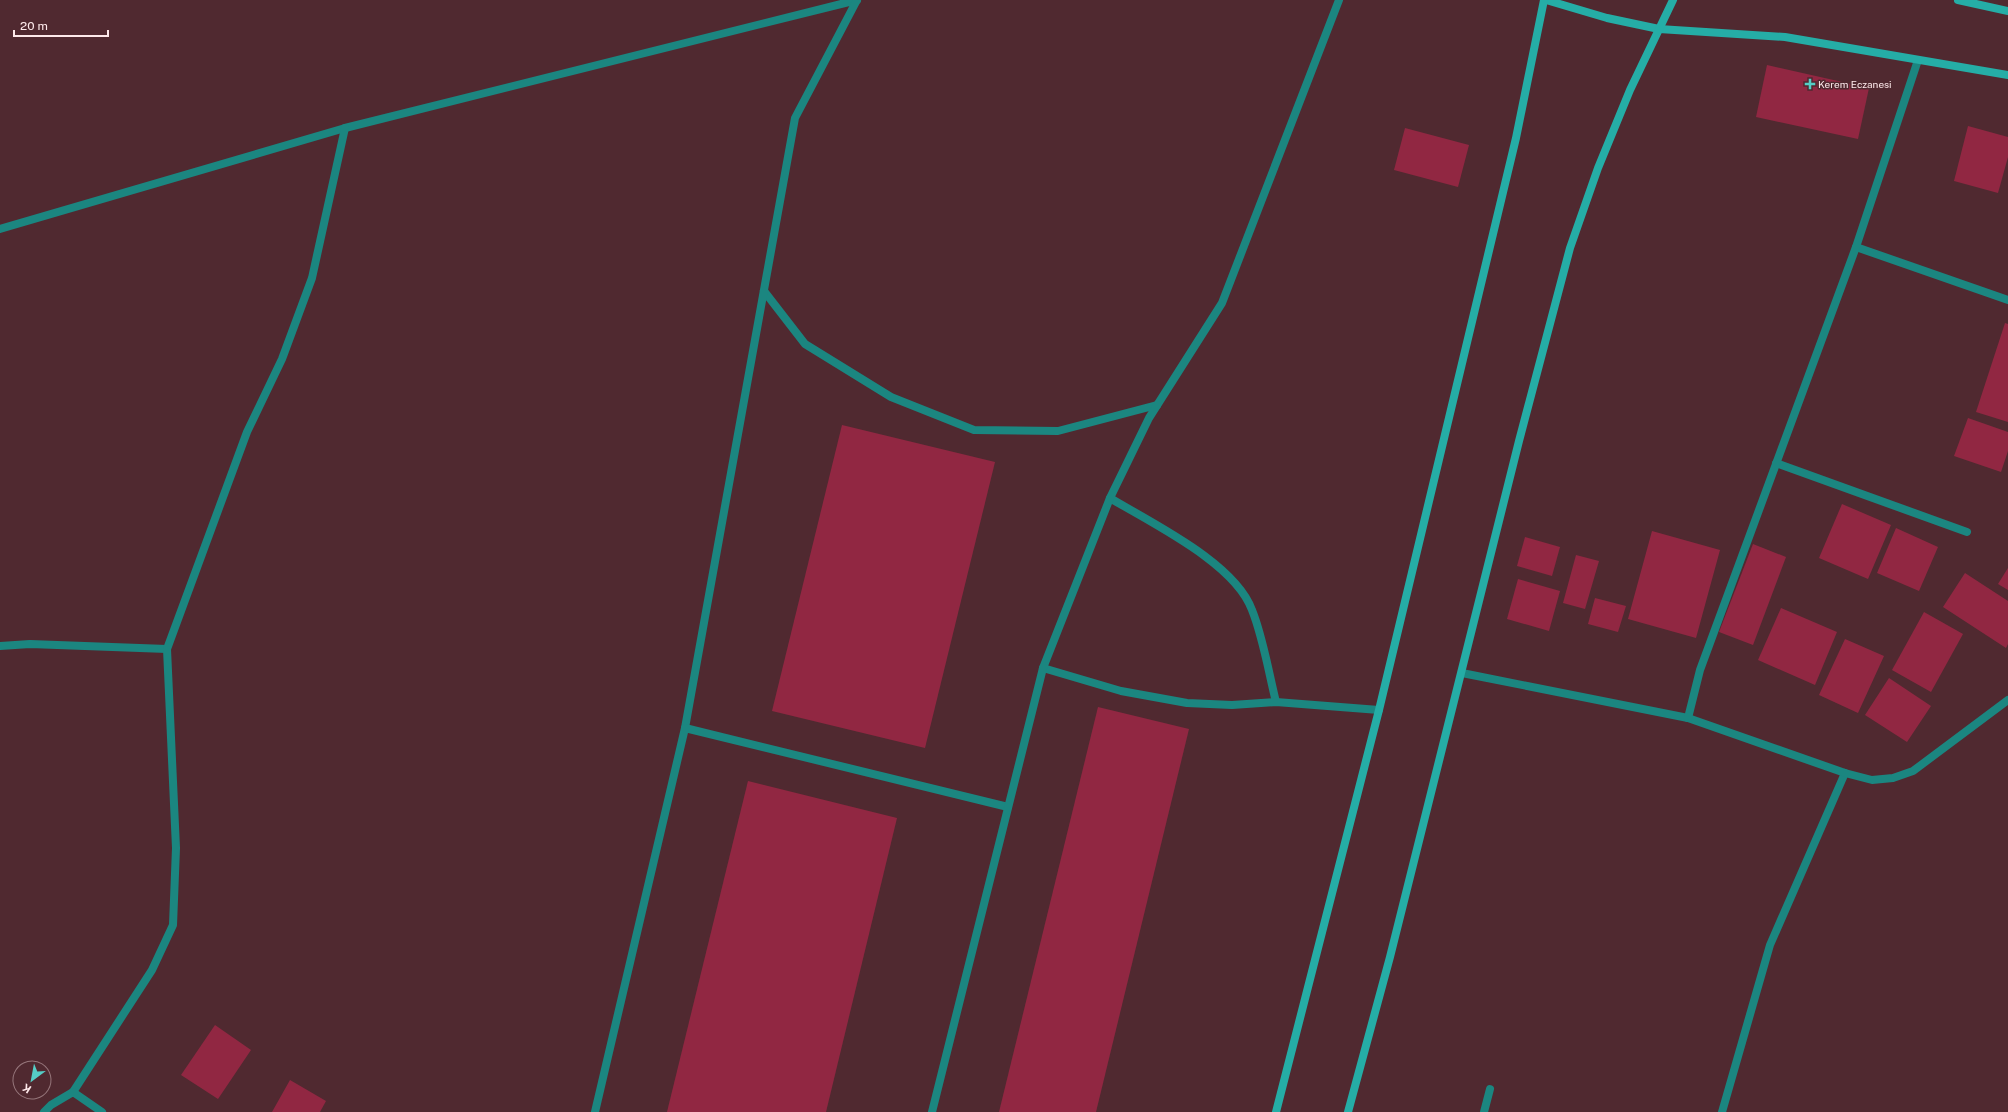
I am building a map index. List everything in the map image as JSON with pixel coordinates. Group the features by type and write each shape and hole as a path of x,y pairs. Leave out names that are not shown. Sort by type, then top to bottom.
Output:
{"main road":[{"path":"1276,1112 1379,710 1516,138 1545,0 1607,18 1659,29 1785,37 2008,75"},
{"path":"1348,1112 1390,957 1519,441 1570,248 1598,168 1630,90 1673,0"},
{"path":"1958,0 2008,11"}],"street":[{"path":"0,229 345,128 857,0"},
{"path":"595,1112 685,728 795,118 857,0"},
{"path":"932,1112 1043,668 1110,498 1149,418 1222,303 1339,0"},
{"path":"1688,718 1700,670 1856,247 1918,60"},
{"path":"44,1112 51,1105 73,1092 152,970 173,924 176,848 167,649 247,432 282,359 303,306 312,278 345,128"},
{"path":"1856,247 2008,300"},
{"path":"764,291 804,344 892,397 974,430 1058,431 1157,405"},
{"path":"1776,463 1966,532"},
{"path":"1110,498 1203,554 1232,579 1244,594 1252,610 1276,702"},
{"path":"0,646 30,644 167,649"},
{"path":"1043,668 1121,691 1174,701 1232,705 1276,702 1379,710"},
{"path":"1462,673 1688,718 1845,773 1872,780 1893,778 1913,771 2008,700"},
{"path":"685,728 1008,807"},
{"path":"1722,1112 1770,945 1845,773"},
{"path":"1484,1112 1490,1089"},
{"path":"73,1092 102,1112"}],"building":[{"path":"1767,65 1869,88 1858,139 1756,117"},
{"path":"1968,126 2008,137 2008,157 1998,193 1954,181"},
{"path":"1405,128 1469,145 1458,187 1394,170"},
{"path":"2005,323 2008,324 2008,422 1976,412"},
{"path":"1968,418 2008,432 2008,451 2001,472 1954,456"},
{"path":"842,425 995,462 925,748 772,711"},
{"path":"1842,504 1891,525 1868,579 1819,558"},
{"path":"1896,528 1938,547 1919,591 1877,573"},
{"path":"1652,531 1720,550 1696,638 1628,619"},
{"path":"1525,537 1560,547 1552,576 1517,566"},
{"path":"1753,544 1786,557 1753,645 1719,632"},
{"path":"1576,555 1599,561 1585,609 1563,603"},
{"path":"2008,568 2008,590 1998,584"},
{"path":"1965,573 2008,601 2008,644 2006,648 1943,607"},
{"path":"1518,579 1560,591 1549,631 1507,619"},
{"path":"1595,598 1626,606 1618,632 1588,624"},
{"path":"1781,608 1837,632 1815,685 1758,660"},
{"path":"1924,612 1963,634 1931,692 1892,670"},
{"path":"1845,639 1884,656 1858,713 1819,695"},
{"path":"1889,678 1931,706 1907,742 1865,715"},
{"path":"1098,707 1189,729 1096,1112 999,1112"},
{"path":"748,781 897,818 826,1112 667,1112"},
{"path":"215,1025 251,1050 218,1099 181,1075"},
{"path":"290,1080 326,1101 320,1112 272,1112"}],"place":[{"name":"Kerem Eczanesi","path":"1810,84"}]}
